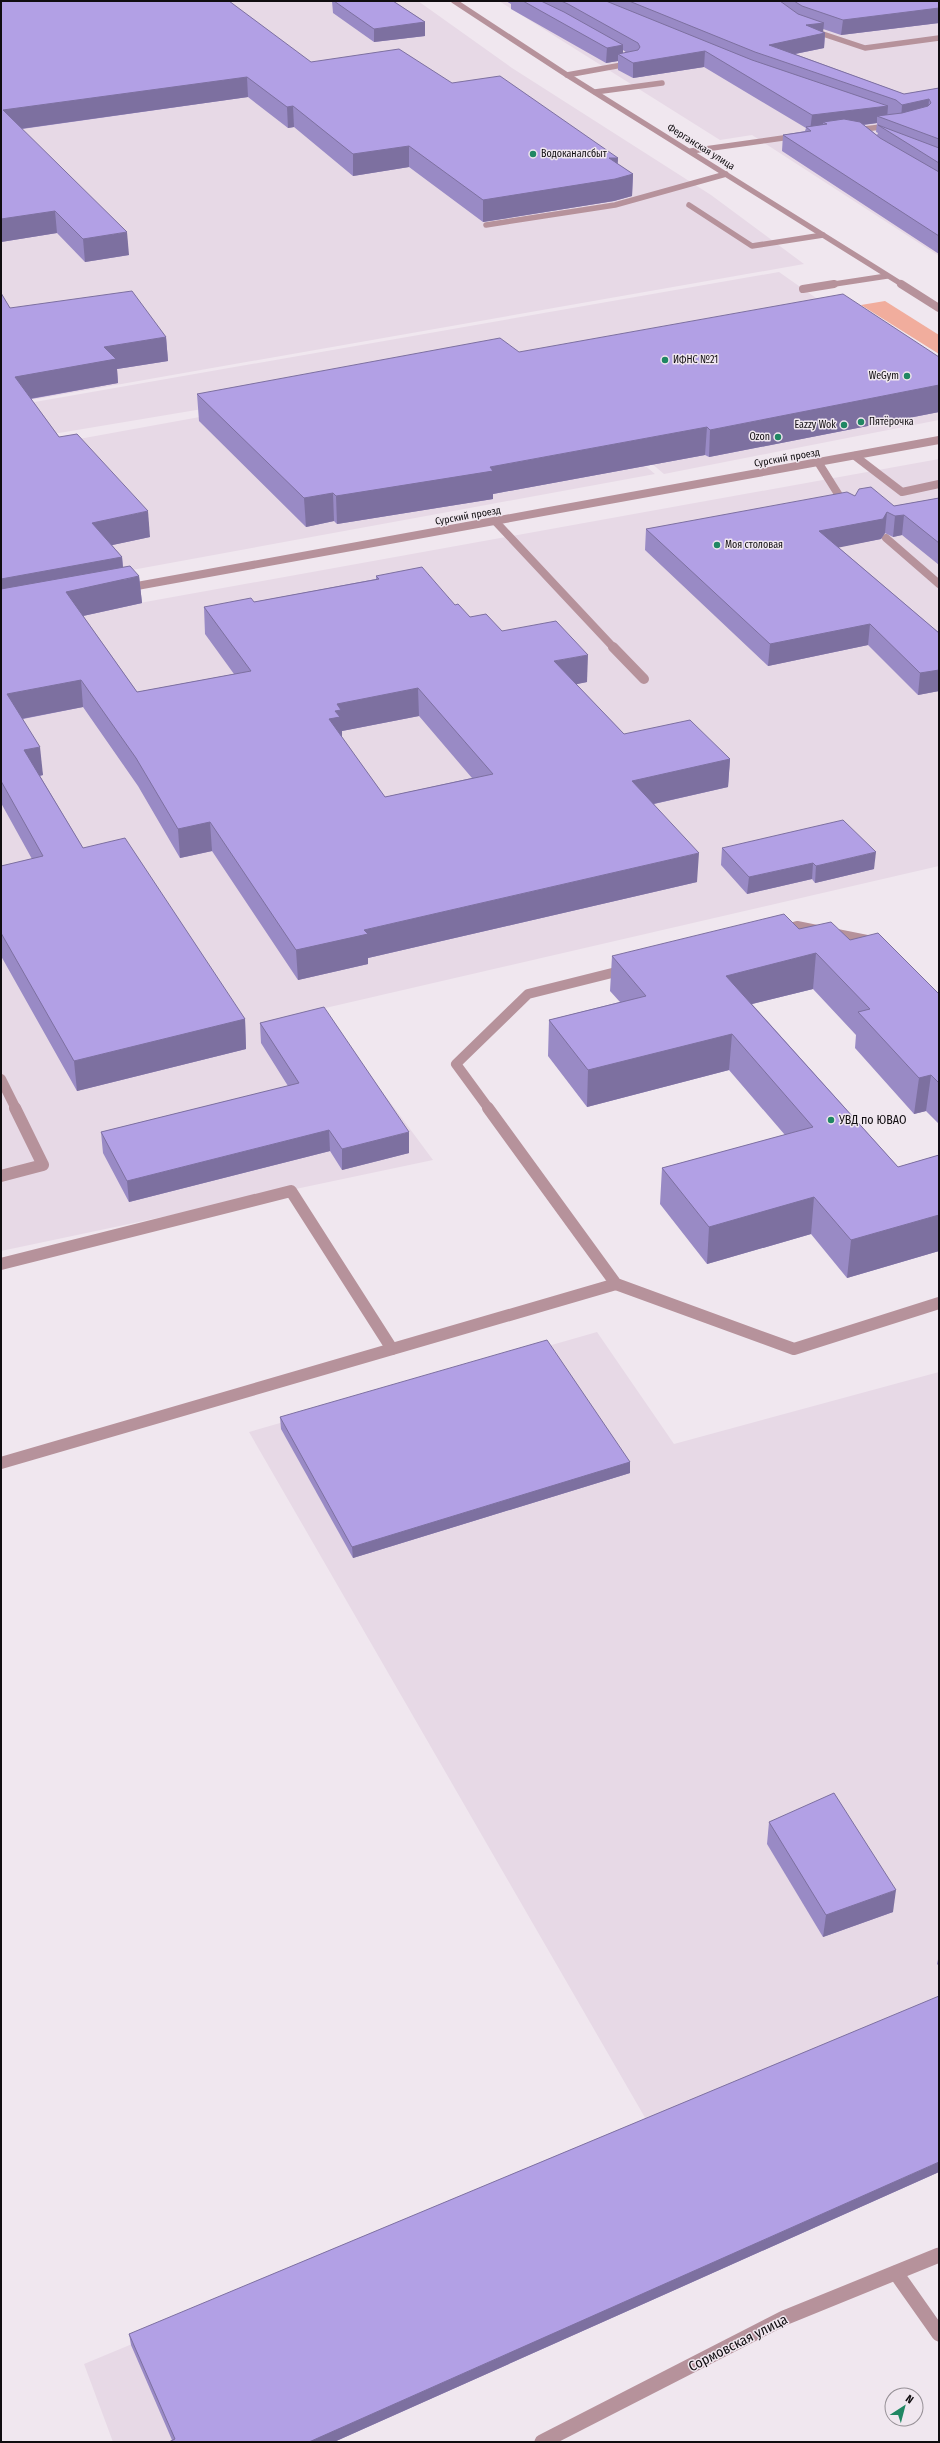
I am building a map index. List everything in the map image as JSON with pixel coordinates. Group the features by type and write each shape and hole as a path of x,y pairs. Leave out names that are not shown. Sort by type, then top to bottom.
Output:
{"street":[{"name":"Ферганская улица","path":"454,1 566,75 690,151 939,308"},
{"path":"806,28 865,48 939,38"},
{"path":"566,75 635,62 628,58"},
{"path":"595,92 662,83"},
{"path":"886,118 893,120"},
{"path":"867,136 849,131 900,125"},
{"path":"690,151 805,136"},
{"path":"486,225 615,205 726,174"},
{"path":"689,206 752,246 823,235"},
{"path":"803,289 887,276"},
{"name":"Сурский проезд","path":"118,590 939,440"},
{"path":"855,456 902,492 939,484"},
{"path":"818,462 842,502 852,511"},
{"path":"495,521 644,679"},
{"path":"886,538 939,584"},
{"path":"774,932 797,926 867,940 878,951"},
{"path":"636,967 528,994 456,1064 616,1284 794,1349 939,1303"},
{"path":"1,1079 43,1165 1,1176"},
{"path":"1,1264 291,1191 392,1349"},
{"path":"1,1463 616,1284"},
{"name":"Сормовская улица","path":"542,2442 784,2318 939,2255"},
{"path":"896,2273 939,2334"}],"shaded area":[{"path":"1,1 418,1 512,68 711,195 804,264 25,401 57,443 518,359 655,474 1,594"},
{"path":"499,1 939,1 939,256 752,135 720,140"},
{"path":"779,272 826,305 939,362 939,420 664,474 525,355 53,434 29,403"},
{"path":"885,301 939,335 939,354 861,305"},
{"path":"939,459 939,866 321,1009 433,1160 1,1251 1,628"},
{"path":"597,1332 674,1444 939,1372 939,2172 334,2442 113,2442 84,2364 651,2128 249,1432"}],"building":[{"path":"1,1 229,1 311,62 399,49 452,83 500,76 618,158 609,158 633,174 615,179 483,200 409,146 353,154 293,106 287,107 247,77 3,110 127,232 83,239 55,211 1,219"},
{"path":"334,1 393,1 425,22 374,29"},
{"path":"523,1 541,1 623,45 607,48"},
{"path":"561,1 606,1 752,60 888,106 812,115 705,51 633,63 618,54 638,50 640,47 638,43"},
{"path":"629,1 780,1 798,14 824,23 806,25 825,33 769,45 904,94 939,88 939,139 877,116 902,113 928,106 931,103 929,99 902,105 896,100 755,52"},
{"path":"794,1 939,1 939,8 843,20 802,6"},
{"path":"844,119 860,122 880,138 939,172 939,236 783,135 811,131 806,127 827,124 823,122"},
{"path":"878,125 939,148 939,163"},
{"path":"132,291 166,337 104,347 116,359 15,377 59,437 77,434 148,511 92,523 122,557 1,579 1,293 10,308"},
{"path":"843,294 939,357 939,385 710,430 707,427 490,467 493,471 336,496 333,493 304,498 197,394 500,338 519,352"},
{"path":"871,487 894,506 939,498 939,543 904,515 895,516 887,512 883,519 819,531 939,633 939,670 920,673 870,624 770,644 646,529 847,492 855,496 859,489"},
{"path":"130,566 139,576 66,592 137,692 251,671 204,607 251,598 254,602 379,579 376,576 422,567 455,605 458,604 470,617 486,614 502,631 556,621 588,655 554,661 624,734 690,720 730,759 632,781 699,853 364,930 368,934 296,950 210,822 178,829 136,758 81,680 7,694 40,747 24,750 83,848 125,838 245,1019 74,1061 1,933 1,866 43,856 1,781 1,589","holes":["418,688 493,774 385,797 329,719 340,717 335,711 341,710 337,704"]},
{"path":"843,820 876,852 816,866 813,863 749,877 722,848"},
{"path":"784,914 799,929 831,922 850,940 878,933 939,994 939,1083 931,1075 919,1078 858,1012 870,1009 816,953 726,976 898,1167 939,1155 939,1215 851,1240 814,1197 709,1227 662,1168 813,1127 732,1034 588,1070 549,1020 646,996 612,956"},
{"path":"324,1007 409,1132 342,1149 329,1130 127,1181 101,1132 299,1083 260,1023"},
{"path":"547,1340 630,1462 352,1547 280,1417"},
{"path":"834,1793 896,1890 826,1915 769,1822"},
{"path":"939,1996 939,2162 309,2442 169,2442 175,2439 129,2334"}],"place":[{"name":"Водоканалсбыт","path":"533,154"},
{"name":"ИФНС №21","path":"665,360"},
{"name":"WeGym","path":"907,376"},
{"name":"Пятёрочка","path":"861,422"},
{"name":"Eazzy Wok","path":"844,425"},
{"name":"Ozon","path":"778,437"},
{"name":"Моя столовая","path":"717,545"},
{"name":"УВД по ЮВАО","path":"831,1120"}]}
